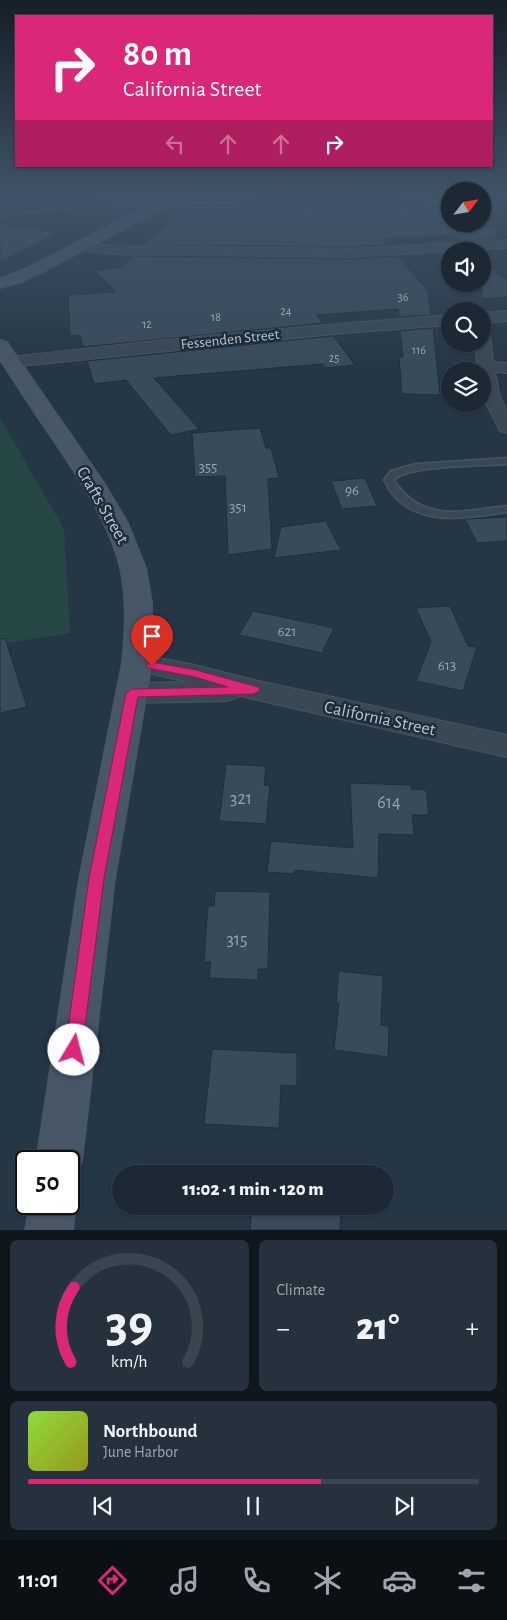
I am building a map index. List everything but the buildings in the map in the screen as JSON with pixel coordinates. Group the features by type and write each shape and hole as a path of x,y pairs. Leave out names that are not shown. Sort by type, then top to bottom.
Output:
{"main road":[{"path":"0,283 16,279 64,254"},
{"path":"0,298 15,291 35,270"},
{"name":"Crafts Street","path":"5,355 106,504 124,540 133,568 137,590 139,632 134,678 97,878 60,1150"},
{"path":"49,1230 51,1215"}],"street":[{"path":"491,317 507,316"},
{"name":"Fessenden Street","path":"5,355 70,355 441,321"},
{"path":"491,367 507,368"},
{"path":"491,395 507,427"},
{"name":"California Street","path":"134,678 254,690 507,746"}],"lane":[{"path":"507,461 416,467 395,473 388,480 393,491 405,502 432,515 507,509"}],"green space":[{"path":"0,418 64,529 70,633 0,644"}],"route":[{"path":"74,1050 103,841 132,693 254,690 196,674 152,666"}]}
